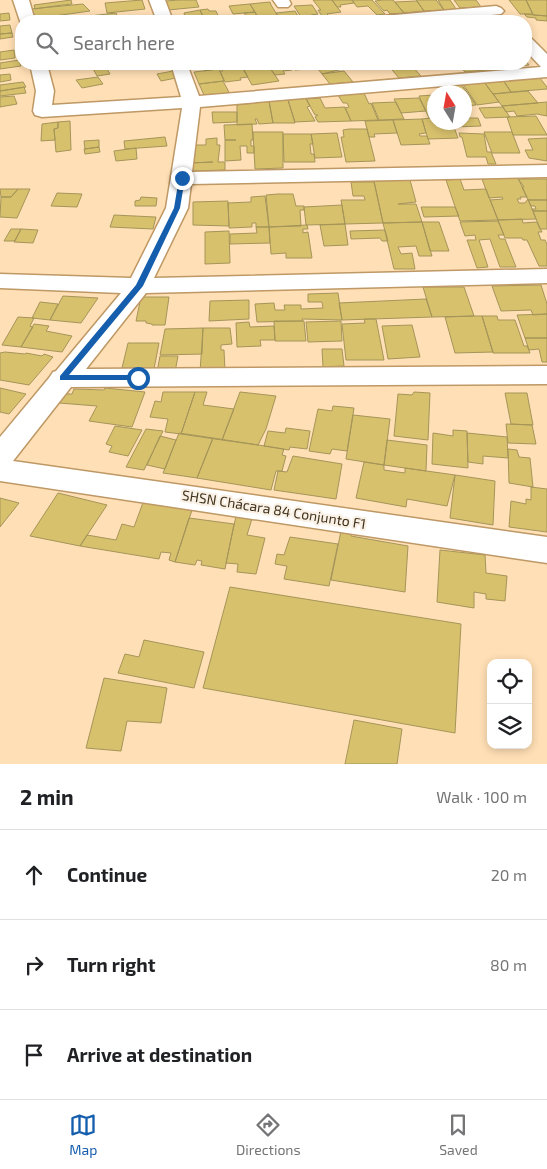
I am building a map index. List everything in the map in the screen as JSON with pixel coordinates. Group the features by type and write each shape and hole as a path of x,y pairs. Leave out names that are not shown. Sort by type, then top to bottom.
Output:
{"street":[{"path":"22,0 26,15"},
{"path":"157,0 162,15"},
{"path":"451,15 497,11"},
{"path":"532,41 547,64"},
{"path":"40,70 45,91 42,111 192,102 547,72"},
{"path":"0,457 62,378 139,286 177,208 192,102 181,70"},
{"path":"182,178 547,171"},
{"path":"0,281 139,286 547,276"},
{"path":"62,378 547,375"},
{"name":"SHSN Chácara 84 Conjunto F1","path":"0,470 547,550"}],"building":[{"path":"71,0 72,4 35,9 34,5"},
{"path":"142,0 145,9 107,13 105,3"},
{"path":"196,0 199,7 168,10 166,1"},
{"path":"313,0 332,0 341,12 321,15 318,10 321,10"},
{"path":"332,0 352,0 354,3 337,7"},
{"path":"352,0 372,0 385,14 377,15 368,6 357,7"},
{"path":"393,0 404,13 390,14 387,10 384,11 375,1"},
{"path":"416,0 436,0 444,10 424,11"},
{"path":"438,0 450,0 456,9 444,10"},
{"path":"454,0 476,0 481,7 460,8"},
{"path":"509,0 526,0 533,14 520,14"},
{"path":"526,0 547,0 547,16 533,15"},
{"path":"417,1 424,11 404,13 395,2"},
{"path":"270,2 277,15 256,15 250,4"},
{"path":"83,4 90,11 62,15 32,15 30,9"},
{"path":"250,4 255,12 233,14 229,6"},
{"path":"312,5 318,14 300,15 294,6"},
{"path":"200,10 216,11 218,15 202,15"},
{"path":"200,10 202,15 184,15 184,13"},
{"path":"295,11 297,15 277,15 276,13"},
{"path":"255,12 257,15 246,15 244,13"},
{"path":"9,13 10,20 0,21 0,14"},
{"path":"116,13 117,15 98,15"},
{"path":"524,14 547,16 547,21 536,20 536,18 532,18 532,15"},
{"path":"10,25 12,33 0,34 0,26"},
{"path":"12,33 13,37 0,39 0,34"},
{"path":"14,50 15,58 0,60 0,52"},
{"path":"15,61 15,67 0,69 0,63"},
{"path":"94,70 108,70 110,74 97,76"},
{"path":"219,70 224,81 199,84 194,72"},
{"path":"244,70 271,70 279,81 252,85"},
{"path":"244,70 248,77 225,82 220,71"},
{"path":"271,70 292,70 283,71 285,74 275,75"},
{"path":"319,70 339,70 322,74"},
{"path":"392,70 416,70 421,76 399,78"},
{"path":"463,70 486,70 465,72"},
{"path":"173,71 176,78 161,81 157,74"},
{"path":"344,71 353,82 330,84 322,74"},
{"path":"10,74 11,80 0,82 0,75"},
{"path":"98,77 103,84 82,88 76,80"},
{"path":"539,77 547,89 511,92 503,80"},
{"path":"503,80 511,92 493,94 484,82"},
{"path":"223,81 230,94 205,97 199,84"},
{"path":"23,82 26,87 0,91 0,85"},
{"path":"484,82 499,102 477,105 472,98 472,85 463,85 462,83"},
{"path":"24,87 26,93 0,96 0,91"},
{"path":"528,91 538,103 502,106 493,94"},
{"path":"364,93 369,104 371,103 378,120 351,121 345,108 349,107 347,103 343,103 338,95"},
{"path":"427,95 427,114 419,96"},
{"path":"14,96 17,104 0,107 0,97"},
{"path":"306,98 310,106 307,107 315,121 295,122 288,100"},
{"path":"320,98 325,108 345,107 351,121 318,122 315,117 318,115 315,115 306,99"},
{"path":"419,98 426,111 401,113 394,99"},
{"path":"288,100 295,123 273,123 269,101"},
{"path":"269,101 273,123 259,124 257,119 255,119 257,124 237,125 237,105"},
{"path":"396,102 404,119 379,120 372,103"},
{"path":"547,102 547,116 537,114 517,116 514,111 506,112 502,106"},
{"path":"503,107 510,117 485,118 479,108"},
{"path":"212,112 237,112 237,122 213,123"},
{"path":"536,116 547,135 513,135 507,117"},
{"path":"472,118 478,118 481,126 472,126"},
{"path":"422,119 427,119 427,130 455,130 458,138 428,139"},
{"path":"422,119 426,133 419,134 420,136 427,136 430,144 401,145 393,120"},
{"path":"393,120 397,133 374,134 375,137 369,137 365,121"},
{"path":"70,121 71,150 56,152 54,129 58,128 58,122"},
{"path":"58,122 58,128 54,129 55,140 41,141 42,124"},
{"path":"252,124 253,140 251,140 251,146 254,146 254,153 247,153 247,146 240,146 241,160 225,161 224,125"},
{"path":"367,129 375,161 346,162 341,137 344,137 343,130"},
{"path":"253,132 283,132 283,168 255,169"},
{"path":"484,132 512,132 520,153 492,153"},
{"path":"337,133 342,157 315,158 311,134"},
{"path":"459,133 484,134 487,152 491,152 496,164 488,164 486,157 467,157 462,137 460,137"},
{"path":"283,134 311,134 313,144 310,144 311,154 314,154 315,162 284,162"},
{"path":"165,137 167,146 125,149 124,141"},
{"path":"217,138 217,145 220,145 218,162 225,162 225,170 189,171 191,145 206,145 206,139"},
{"path":"547,138 547,161 529,158 525,150 533,150 528,139"},
{"path":"99,140 99,147 85,149 84,141"},
{"path":"99,147 100,152 85,154 84,149"},
{"path":"136,148 137,159 116,161 114,151"},
{"path":"518,178 527,197 517,199 519,203 525,203 528,199 536,219 498,220 490,200 503,199 502,197 489,198 482,179"},
{"path":"460,179 464,190 486,189 498,220 460,221 446,180"},
{"path":"518,179 547,179 547,200 528,200 522,187 524,187"},
{"path":"410,180 416,202 398,204 416,204 422,222 383,223 374,181"},
{"path":"351,182 374,182 383,223 345,224 341,200 365,200 364,196 353,196"},
{"path":"0,189 18,189 11,197 1,197"},
{"path":"18,189 30,189 17,218 0,217 1,197 11,197"},
{"path":"57,193 82,194 77,207 51,206"},
{"path":"293,194 296,206 304,206 304,210 300,210 301,226 269,227 266,195"},
{"path":"265,196 269,227 256,227 256,223 252,223 252,227 229,228 228,203 251,202 251,197"},
{"path":"141,197 157,198 156,206 135,206 135,201 140,200"},
{"path":"528,200 547,200 547,211 533,211 532,209 536,209 535,206 531,206"},
{"path":"228,201 229,226 193,225 193,202"},
{"path":"342,205 345,224 306,225 304,207"},
{"path":"421,207 455,207 459,216 424,217"},
{"path":"533,211 547,211 547,229 540,229"},
{"path":"114,215 156,217 153,229 110,227"},
{"path":"522,219 523,223 537,222 542,232 538,232 541,240 545,240 547,244 547,266 539,266 527,240 522,238 505,238 498,220"},
{"path":"498,221 504,235 498,235 500,239 505,239 516,267 500,267 490,239 479,240 488,267 477,268 467,240 476,240 475,235 465,236 460,222"},
{"path":"422,222 439,222 449,251 430,251"},
{"path":"422,222 432,256 419,256 416,246 398,247 401,254 412,253 415,269 394,269 383,223"},
{"path":"345,224 348,245 324,246 320,225"},
{"path":"307,225 308,229 303,229 303,233 308,232 312,258 286,258 286,253 271,254 269,227"},
{"path":"256,227 269,227 270,243 230,244 230,234 257,233"},
{"path":"11,229 21,229 15,241 4,241"},
{"path":"21,229 38,230 33,243 14,242"},
{"path":"385,230 388,241 382,241 380,238 351,239 350,231"},
{"path":"229,231 230,263 205,264 205,232"},
{"path":"541,285 547,304 547,314 533,315 531,310 501,311 492,286"},
{"path":"423,287 464,287 474,316 432,317"},
{"path":"338,293 342,320 302,319 303,321 257,322 255,304 274,303 275,310 285,310 284,305 301,305 301,309 323,308 322,302 308,302 308,294"},
{"path":"63,296 98,298 81,323 50,320"},
{"path":"141,297 169,297 165,325 152,325 146,323 146,321 136,321"},
{"path":"426,299 432,317 342,320 339,303"},
{"path":"249,300 249,319 209,321 210,301"},
{"path":"40,302 58,304 50,320 32,318"},
{"path":"547,314 547,338 525,338 517,315"},
{"path":"482,316 493,352 455,353 445,317"},
{"path":"482,316 497,316 498,320 515,320 524,346 527,346 530,353 493,353"},
{"path":"18,317 34,318 30,326 33,327 21,347 2,345"},
{"path":"364,319 376,319 384,360 346,360 342,324 365,323"},
{"path":"274,321 304,321 306,341 275,341"},
{"path":"341,321 342,341 308,342 306,322"},
{"path":"249,322 250,327 274,326 275,340 260,340 261,346 237,347 236,323"},
{"path":"34,324 49,326 46,331 72,336 62,352 21,347"},
{"path":"412,325 420,357 388,359 382,326"},
{"path":"203,328 202,354 160,355 165,329"},
{"path":"203,328 230,328 232,344 221,345 221,350 224,350 225,371 200,372"},
{"path":"525,338 547,338 547,362 542,362 539,349 529,350"},
{"path":"128,343 159,343 154,369 122,368"},
{"path":"322,349 342,349 344,366 323,367"},
{"path":"0,353 42,356 44,354 53,357 29,385 0,380"},
{"path":"160,356 178,356 175,372 157,372"},
{"path":"0,388 26,394 9,414 0,412"},
{"path":"105,388 145,392 132,427 89,421 97,406 59,403 63,394 72,394 74,389 104,390"},
{"path":"163,392 195,392 181,434 165,432 168,419 150,417 155,401 161,402"},
{"path":"195,392 207,392 203,405 234,409 222,440 181,434"},
{"path":"240,392 276,396 266,429 258,445 222,440"},
{"path":"414,392 430,393 428,440 394,436 398,394 412,395"},
{"path":"505,393 527,393 533,425 511,424"},
{"path":"333,406 354,408 347,451 332,449 330,454 309,451 318,409 332,411"},
{"path":"353,415 390,419 384,465 346,459"},
{"path":"506,424 532,425 536,444 508,443"},
{"path":"115,426 142,430 128,456 109,452 112,446 106,444"},
{"path":"286,428 310,431 307,449 290,447 289,450 264,446 268,431 285,433"},
{"path":"146,429 163,431 144,470 126,467"},
{"path":"453,430 467,431 468,468 432,464 433,433 453,436"},
{"path":"179,433 213,438 197,478 163,473"},
{"path":"467,433 507,437 508,458 483,456 483,464 468,462"},
{"path":"160,436 176,440 165,469 147,465"},
{"path":"213,438 284,449 282,455 286,456 282,471 276,471 271,490 197,478"},
{"path":"387,440 427,445 426,471 384,465"},
{"path":"508,449 517,450 519,457 530,458 533,487 509,483"},
{"path":"293,456 342,464 336,499 274,490 278,471 287,472"},
{"path":"364,462 384,465 384,470 405,473 405,468 455,475 447,506 407,499 406,507 356,498"},
{"path":"455,475 495,481 493,525 450,518"},
{"path":"531,487 547,489 547,532 509,527 511,501 526,504 526,499 531,500"},
{"path":"58,493 107,505 80,546 30,536"},
{"path":"0,498 19,503 0,527"},
{"path":"144,500 193,507 175,562 169,560 171,553 161,552 159,559 80,546 87,535 116,540 122,524 134,527"},
{"path":"254,512 247,535 265,538 256,574 237,572 238,564 226,563 236,516"},
{"path":"189,518 234,524 225,569 201,565 202,561 197,560 195,565 175,562"},
{"path":"342,526 352,528 351,536 408,546 405,592 331,580"},
{"path":"290,537 338,544 329,586 284,579 287,566 275,564 277,554 284,555"},
{"path":"440,550 485,555 486,573 507,576 505,601 486,599 486,594 474,592 474,608 437,602"},
{"path":"230,587 461,624 455,733 203,688"},
{"path":"144,640 204,652 194,688 118,673 125,654 139,657"},
{"path":"104,678 167,688 161,723 127,721 121,751 86,748"},
{"path":"354,720 402,729 397,764 345,764"}],"route":[{"path":"138,378 62,378 139,286 177,208 182,178"}]}
